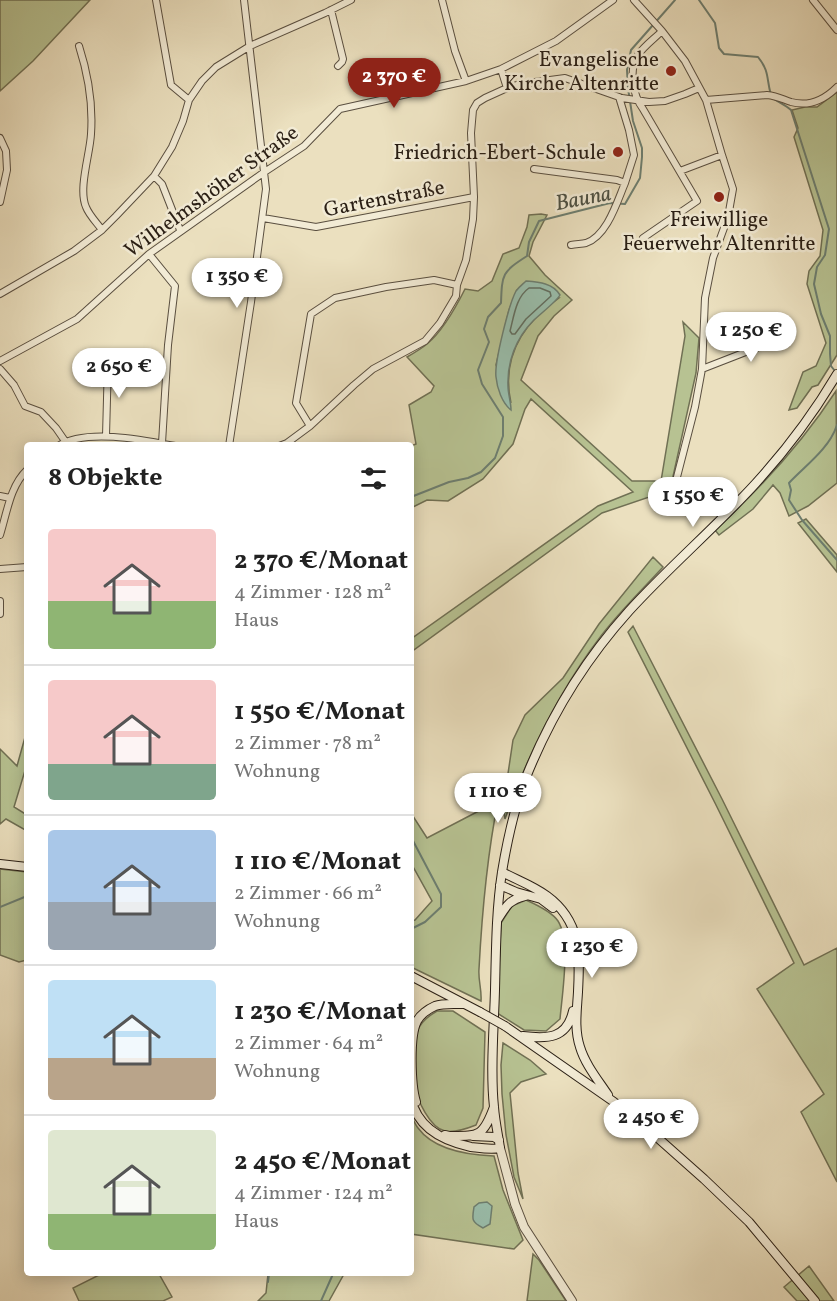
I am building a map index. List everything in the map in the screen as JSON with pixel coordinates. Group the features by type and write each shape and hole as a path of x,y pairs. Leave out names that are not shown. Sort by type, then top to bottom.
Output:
{"main road":[{"path":"500,1144 494,1107 493,1053 496,922 510,830 524,782 547,731 575,682 600,646 629,611 755,484 795,437 837,374"},
{"path":"0,864 24,867"},
{"path":"502,872 548,897 569,919 576,935 579,955 576,1025 580,1048 593,1074 614,1102"},
{"path":"500,885 541,899 551,906 564,919 573,938 575,980 570,1024 552,1036 540,1038 519,1036"},
{"path":"496,922 510,902 528,895"},
{"path":"414,978 505,1026 614,1102 704,1179 749,1222 815,1301"},
{"path":"414,1034 417,1020 434,1006 463,1004"},
{"path":"414,1096 428,1123 438,1131 449,1136 494,1137 500,1144"},
{"path":"473,1136 486,1127 494,1107"},
{"path":"414,1108 425,1125 439,1136 457,1144 480,1148 500,1144"}],"street":[{"path":"156,0 171,85 189,100"},
{"path":"230,442 266,189 244,0"},
{"path":"0,294 74,251 117,216 154,176 172,147 183,122 189,100 202,81 216,67 250,46 351,0"},
{"path":"442,0 455,51 466,81"},
{"name":"Wilhelmshöher Straße","path":"0,361 77,319 149,254 263,172 304,146 340,109 466,81 501,69 556,41 613,0"},
{"path":"634,0 685,61 706,100 733,189 728,216 713,258 705,298 702,369 677,477"},
{"path":"813,0 837,30"},
{"path":"331,10 343,59 338,66"},
{"path":"643,238 697,201 634,100 634,64 659,28"},
{"path":"80,46 91,106 91,134 83,192 86,207 102,230"},
{"path":"501,69 507,88"},
{"path":"290,442 373,369 425,341 440,323 456,296 457,285 471,240 474,197 471,124 473,110 477,104 485,98 520,84 565,78 622,98 649,102 665,100 699,88"},
{"path":"706,100 767,95 777,96 794,103 813,102 824,98 837,87"},
{"path":"571,245 587,243 607,224 625,183 634,155 622,98"},
{"path":"0,138 6,151 6,170 0,202"},
{"path":"680,171 722,155"},
{"path":"534,169 625,183"},
{"path":"154,176 162,184 180,231"},
{"name":"Gartenstraße","path":"263,218 316,227 474,197"},
{"path":"149,254 175,286 168,345 162,442"},
{"path":"310,426 296,403 311,314 335,298 386,287 434,280 457,285"},
{"path":"702,369 792,334"},
{"path":"106,436 108,362"},
{"path":"0,369 14,385 26,406 41,412 65,441 106,436 154,442"},
{"path":"0,535 10,498 20,476 24,473"},
{"path":"0,496 10,498"},
{"path":"0,569 24,567"},
{"path":"0,600 0,614"},
{"path":"500,1144 515,1204 524,1227 572,1301"}],"shaded area":[{"path":"0,0 90,0 33,61 0,91"},
{"path":"837,92 837,355 818,385 812,387 797,408 789,410 803,372 816,366 826,343 807,284 809,271 820,256 823,230 794,137 798,128 792,110 817,107"},
{"path":"529,215 547,215 533,242 529,256 545,275 572,300 554,316 538,336 521,380 632,481 661,481 685,336 683,322 699,338 696,373 670,490 602,513 414,650 414,637 598,506 633,492 531,399 525,409 513,444 483,479 448,501 427,500 414,506 414,445 416,444 409,405 431,392 434,386 407,357 433,339 444,326 465,289 478,291 492,281 503,254 519,248","holes":["517,290 559,298 534,319 517,343 509,371 511,403 496,365 509,310"]},
{"path":"836,391 837,483 808,506 789,516 780,493 773,485 753,509 719,535 715,530 780,464"},
{"path":"806,519 837,555 837,572 798,523"},
{"path":"653,557 663,567 608,627 558,701 534,747 505,819 503,807 513,740 525,715 563,678 599,624"},
{"path":"633,626 804,965 837,948 837,1182 801,1112 824,1094 757,989 794,963 628,632"},
{"path":"24,741 24,774 14,807 24,813 24,829 6,819 0,824 0,749 17,766"},
{"path":"498,801 483,905 479,973 481,1001 414,968 414,920 432,901 414,868 414,818 427,838"},
{"path":"0,869 24,872 24,961 19,962 0,955"},
{"path":"526,900 543,909 558,921 564,941 565,968 560,1019 546,1031 524,1030 497,1013 501,923 512,906"},
{"path":"437,1011 453,1011 485,1032 483,1108 476,1125 457,1131 445,1131 434,1125 421,1106 415,1086 418,1030 426,1019"},
{"path":"503,1043 530,1060 546,1074 521,1082 510,1093 523,1199 514,1177 506,1135 501,1065"},
{"path":"414,1120 425,1135 442,1146 463,1153 494,1156 503,1190 523,1240 514,1249 414,1234"},
{"path":"533,1254 539,1260 566,1301 527,1301"},
{"path":"809,1266 834,1301 797,1301 784,1287"},
{"path":"97,1276 160,1276 172,1297 163,1301 79,1301 73,1288"},
{"path":"268,1276 343,1276 329,1301 258,1301 266,1293"}],"water":[{"path":"526,281 550,286 560,295 533,321 517,343 508,377 511,410 500,395 496,370 497,359 513,298 516,291"},
{"path":"487,1202 492,1206 490,1224 483,1228 474,1222 473,1211 479,1203"}],"waterway":[{"name":"Bauna","path":"414,496 481,472 495,458 503,436 503,417 482,384 478,370 489,342 484,329 488,317 501,303 503,280 508,270 527,256 529,242 539,221 610,203 625,204 640,178 642,157 628,88 627,70 631,50 675,0"},
{"path":"699,0 715,23 719,48 724,54 758,57 766,71 771,95"},
{"path":"774,99 791,110 829,229 825,255 817,267 814,284 821,314 830,336 831,366 835,371"},
{"path":"837,425 829,442 789,483 791,490 789,500 802,520 837,560"},
{"name":"Bauna","path":"414,843 441,894 441,907 425,922 414,928"},
{"path":"0,907 24,897"},
{"path":"268,1282 269,1276"},
{"name":"Bauna","path":"321,1301 332,1276"}],"place":[{"name":"Evangelische Kirche Altenritte","path":"671,71"},
{"name":"Friedrich-Ebert-Schule","path":"618,152"},
{"name":"Freiwillige Feuerwehr Altenritte","path":"719,197"}]}
